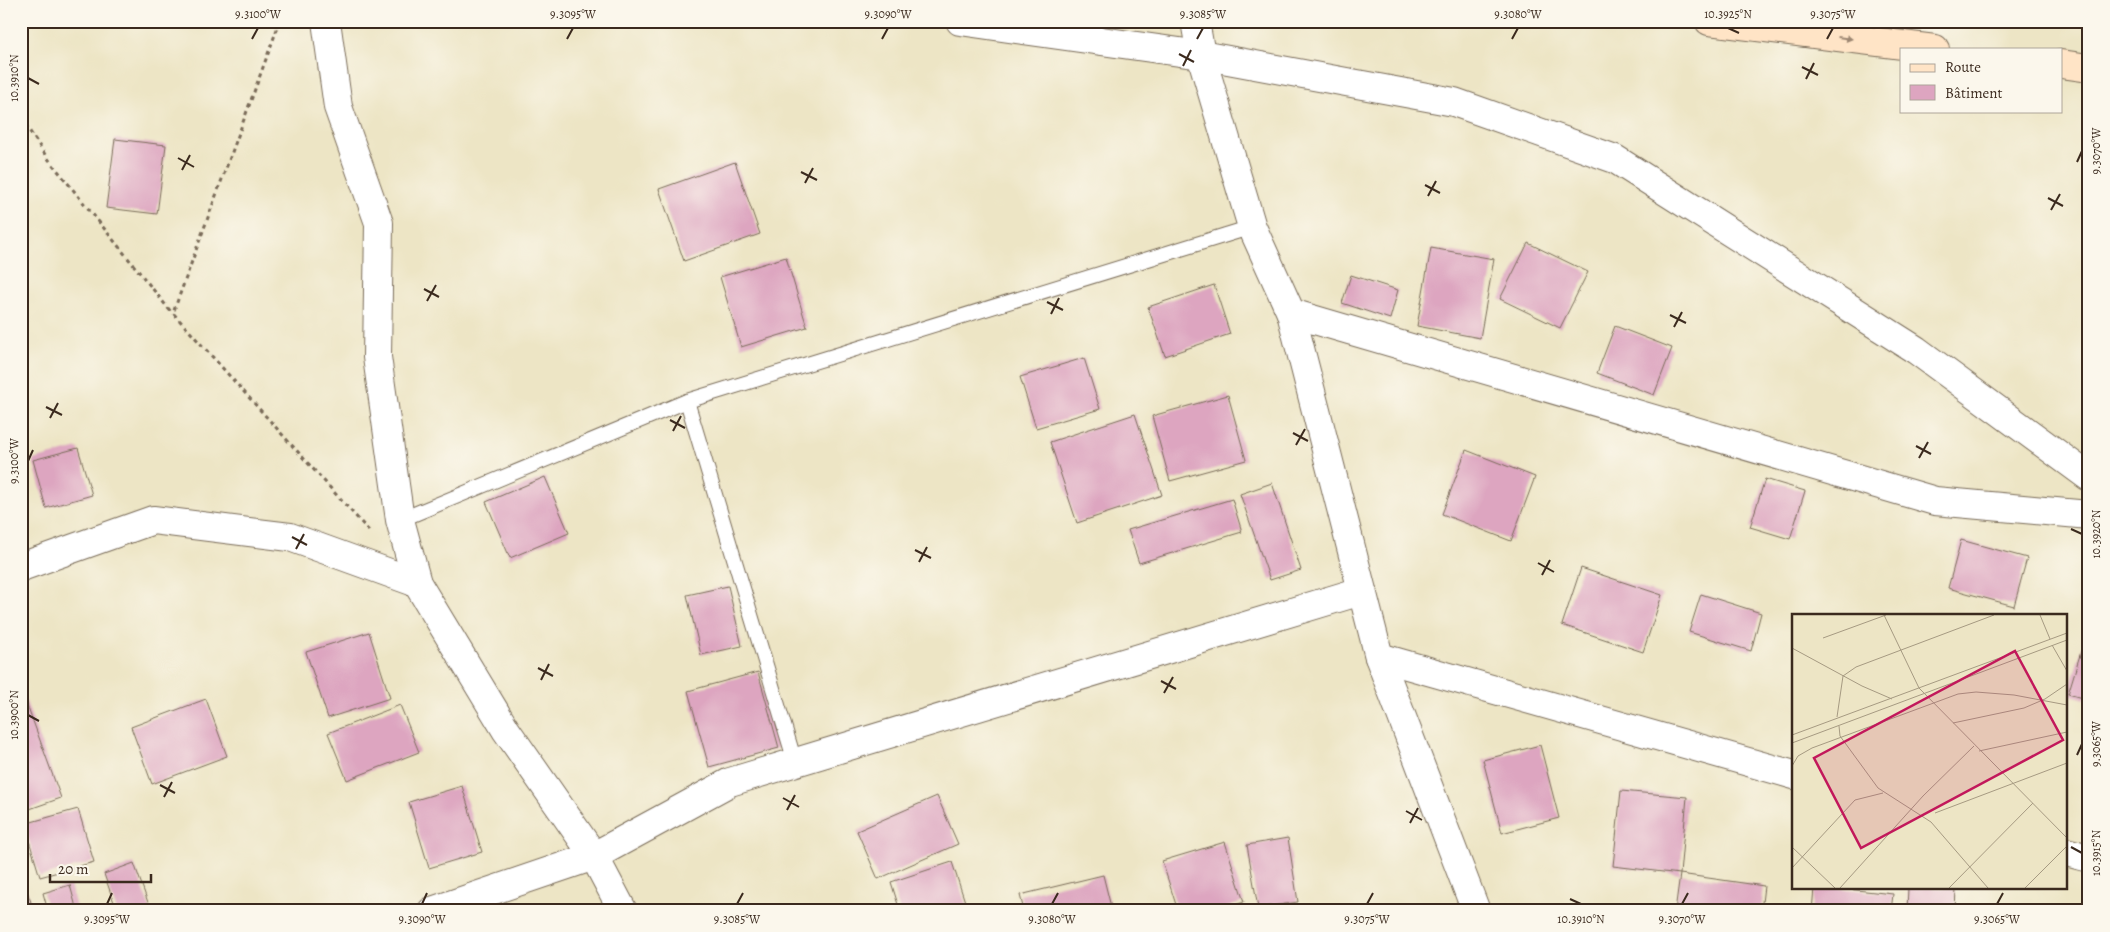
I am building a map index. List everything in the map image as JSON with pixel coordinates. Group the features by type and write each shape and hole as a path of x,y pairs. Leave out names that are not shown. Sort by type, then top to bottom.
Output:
{"main road":[{"path":"1709,21 1927,48"},
{"path":"2062,64 2089,68"}],"street":[{"path":"326,21 338,107 379,222 377,357 400,520 417,583 506,730 594,856 624,911"},
{"path":"960,21 1200,55 1454,102 1615,159 1916,350 2089,477"},
{"path":"1195,21 1200,55 1252,227 1290,313 1379,658 1476,911"},
{"path":"1290,313 1935,501 2089,515"},
{"path":"21,567 153,520 290,536 417,583"},
{"path":"432,911 594,856 730,782 1361,591"},
{"path":"1379,658 1792,774"},
{"path":"2068,853 2089,858"}],"lane":[{"path":"400,520 687,401 1252,227"},
{"path":"687,401 795,762"}],"path":[{"path":"173,313 280,21"},
{"path":"21,118 46,156 173,313 370,532"}],"building":[{"path":"115,139 166,145 157,214 106,208"},
{"path":"735,162 760,234 684,261 659,189"},
{"path":"1528,243 1588,272 1560,328 1500,299"},
{"path":"1431,248 1494,259 1480,338 1417,326"},
{"path":"786,257 807,327 741,347 720,277"},
{"path":"1351,275 1398,290 1390,319 1342,303"},
{"path":"1214,285 1230,334 1165,356 1148,307"},
{"path":"1615,326 1672,348 1654,395 1597,373"},
{"path":"1084,358 1100,409 1036,428 1020,377"},
{"path":"1228,395 1246,460 1170,481 1152,416"},
{"path":"1135,414 1162,495 1077,523 1050,442"},
{"path":"78,448 92,495 46,508 33,460"},
{"path":"1466,450 1535,477 1511,541 1442,514"},
{"path":"545,477 569,533 510,558 486,502"},
{"path":"1765,479 1805,491 1790,539 1750,527"},
{"path":"1272,483 1301,570 1270,580 1240,494"},
{"path":"1232,499 1242,532 1139,563 1128,530"},
{"path":"1961,540 2027,558 2014,606 1948,588"},
{"path":"1581,568 1662,595 1643,652 1562,625"},
{"path":"728,586 742,646 701,655 687,595"},
{"path":"1701,594 1761,613 1751,651 1689,632"},
{"path":"369,632 390,698 328,718 306,652"},
{"path":"2083,645 2089,646 2089,700 2068,694"},
{"path":"758,672 779,748 709,767 688,691"},
{"path":"21,688 61,798 21,812"},
{"path":"206,699 227,756 152,784 131,727"},
{"path":"400,705 419,752 347,780 328,733"},
{"path":"1540,745 1559,818 1502,833 1483,760"},
{"path":"462,786 482,852 429,868 409,802"},
{"path":"1621,791 1687,797 1680,874 1613,866"},
{"path":"937,796 958,844 878,879 857,831"},
{"path":"78,809 94,862 40,877 24,824"},
{"path":"1288,838 1298,902 1258,908 1247,845"},
{"path":"1225,842 1244,902 1215,911 1178,911 1162,861"},
{"path":"952,862 968,911 900,911 891,882"},
{"path":"134,863 151,911 117,911 104,874"},
{"path":"1680,874 1764,886 1761,911 1675,911"},
{"path":"1103,875 1112,911 1024,911 1020,895"},
{"path":"21,876 31,902 21,905"},
{"path":"70,885 77,911 48,911 43,893"},
{"path":"1814,890 1856,890 1893,894 1891,911 1812,911"},
{"path":"1908,890 1956,890 1955,911 1907,911"}]}
